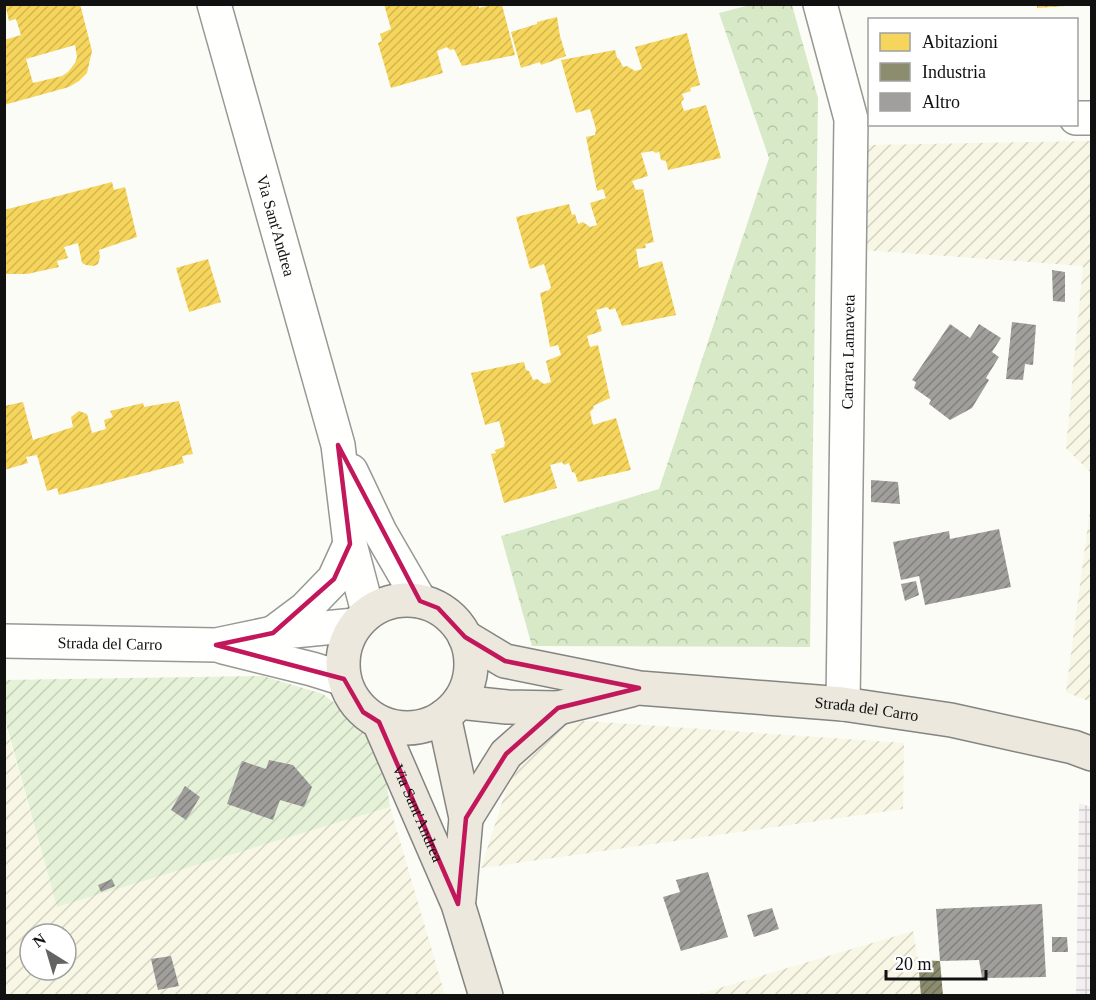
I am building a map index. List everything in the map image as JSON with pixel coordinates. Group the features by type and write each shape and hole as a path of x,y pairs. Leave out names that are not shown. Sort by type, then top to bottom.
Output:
{"main road":[{"path":"362,618 384,604 402,600 420,601 438,608 454,620 465,637 471,653 471,670 467,687 452,709"},
{"name":"Via Sant'Andrea","path":"362,618 346,641 342,660 344,679 351,697 363,712 379,722 395,727 412,728 429,724 452,709 466,818 458,904"},
{"name":"Strada del Carro","path":"465,637 505,661 639,688 843,704 951,720 1073,747 1092,754"},
{"name":"Strada del Carro","path":"452,709 558,708 639,688"},
{"path":"466,818 506,754 558,708"},
{"name":"Via Sant'Andrea","path":"379,722 458,904 486,996"}],"street":[{"name":"Via Sant'Andrea","path":"214,4 338,445 362,618"},
{"name":"Carrara Lamaveta","path":"820,4 860,119 843,704"},
{"name":"Via Sant'Andrea","path":"338,445 380,532 420,601"},
{"name":"Strada del Carro","path":"273,633 305,609 334,579 350,544"},
{"name":"Strada del Carro","path":"216,645 362,618"},
{"name":"Strada del Carro","path":"4,641 216,645 344,679"}],"highlighted area":[{"path":"338,445 420,601 438,608 465,637 505,661 639,688 558,708 506,754 466,818 458,904 379,722 363,712 344,679 216,645 273,633 334,579 350,544"}],"shaded area":[{"path":"1091,141 1091,473 1066,448 1083,266 864,250 868,145"},
{"path":"1091,501 1091,702 1066,692"},
{"path":"4,720 57,907 390,807 445,995 5,995"},
{"path":"572,720 904,743 903,809 481,868 506,790 520,765"},
{"path":"1079,803 1091,807 1091,995 1076,995"},
{"path":"913,931 921,995 696,995"}],"green space":[{"path":"750,5 792,5 818,98 810,647 532,646 501,536 659,489 769,158 719,13"},
{"path":"263,676 323,694 350,715 374,748 385,772 390,807 57,907 5,720 4,680"}],"building: Abitazioni":[{"path":"5,4 80,4 92,51 87,73 69,87 4,105 4,40 21,35 16,19 9,21","holes":["75,45 77,57 68,72 62,76 33,83 26,59"]},
{"path":"384,4 478,4 479,8 502,5 515,55 462,66 454,49 450,50 447,47 437,51 443,73 391,88 378,43 382,41 380,34 391,29"},
{"path":"1037,4 1066,4 1066,6 1037,8"},
{"path":"557,17 566,56 541,65 540,62 521,68 511,32"},
{"path":"687,33 700,85 682,94 684,99 681,102 684,111 706,105 721,158 668,170 666,161 661,160 659,151 641,153 648,176 632,181 636,190 643,189 654,242 645,244 646,248 636,249 639,268 662,261 676,315 622,326 615,308 610,310 607,307 596,310 602,331 587,336 590,347 598,345 610,398 593,406 590,412 593,425 616,418 631,470 578,482 569,463 550,465 557,488 504,503 491,454 504,447 505,443 499,421 485,425 471,373 524,362 533,380 537,379 544,384 551,382 546,361 561,355 558,345 550,347 540,293 551,287 544,264 530,269 516,217 569,204 578,224 583,222 590,227 597,225 590,203 606,198 603,189 597,191 586,137 595,135 596,129 590,109 576,113 561,60 615,50 623,67 627,66 635,71 642,69 635,47"},
{"path":"112,182 114,190 125,187 137,237 99,250 98,264 94,266 82,263 78,243 64,247 68,258 57,261 59,267 27,274 4,274 4,210"},
{"path":"208,259 221,302 189,312 176,268"},
{"path":"179,401 193,454 182,456 184,463 59,495 57,488 47,491 37,455 26,457 28,463 4,470 4,406 23,402 33,440 73,427 71,417 79,411 87,414 92,433 106,429 104,420 113,417 110,411 143,403 144,407"}],"building: Industria":[{"path":"918,960 940,961 943,996 921,996"}],"building: Altro":[{"path":"1052,270 1065,272 1065,302 1053,301"},
{"path":"1012,322 1036,325 1033,365 1025,364 1023,380 1006,379"},
{"path":"950,324 970,338 979,324 1001,338 992,352 999,357 986,378 989,380 972,408 950,420 929,404 931,400 914,388 916,382 912,380"},
{"path":"871,480 898,482 900,504 871,502"},
{"path":"999,529 1011,587 925,605 919,576 901,580 893,542 949,531 950,539"},
{"path":"916,581 919,595 905,601 901,584"},
{"path":"269,760 293,765 312,787 304,807 280,800 273,820 227,804 242,761 266,769"},
{"path":"185,786 200,797 186,820 171,810"},
{"path":"708,872 728,937 681,951 663,897 680,892 676,880"},
{"path":"112,879 115,886 101,892 98,885"},
{"path":"1042,904 1046,977 982,978 979,960 940,961 936,909"},
{"path":"772,908 779,929 754,937 747,915"},
{"path":"1052,937 1067,937 1068,952 1052,952"},
{"path":"171,956 179,986 158,990 151,959"}]}
